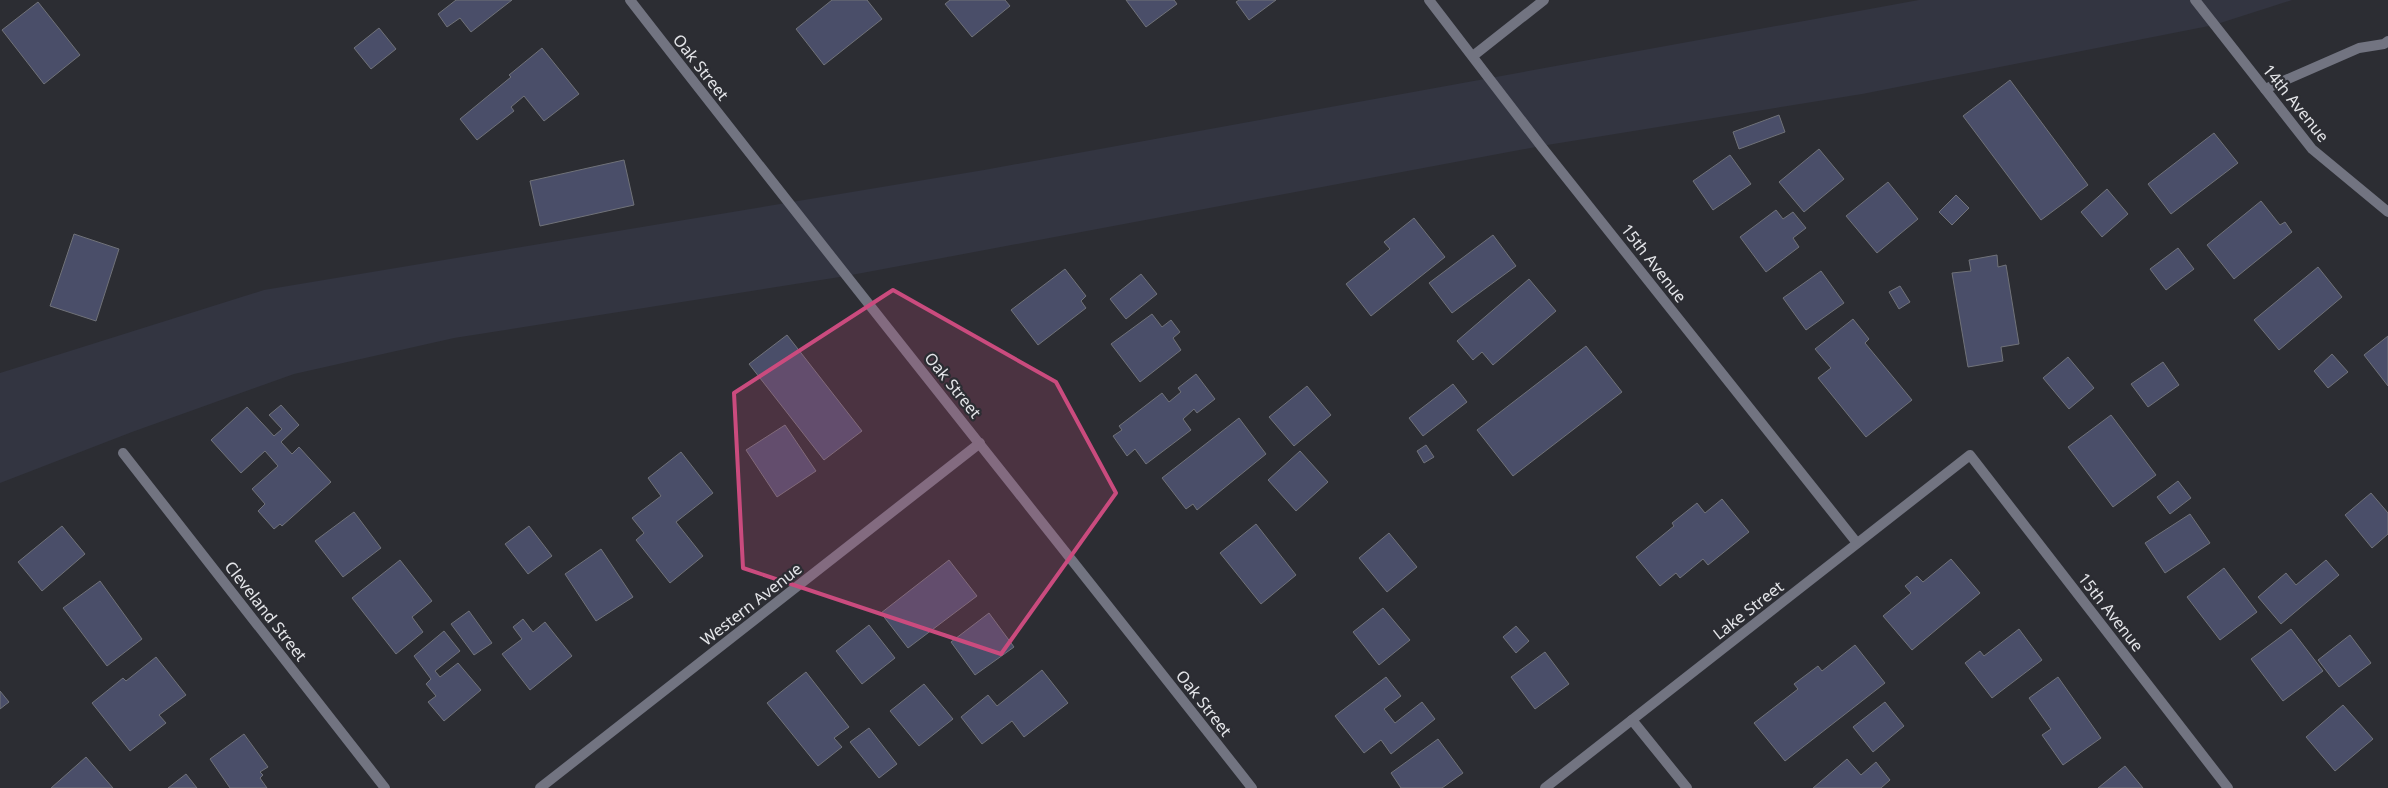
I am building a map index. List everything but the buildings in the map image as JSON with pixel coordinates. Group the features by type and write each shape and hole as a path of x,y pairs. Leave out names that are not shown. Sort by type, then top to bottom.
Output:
{"street":[{"name":"Oak Street","path":"630,0 812,235 980,443 1252,788"},
{"name":"15th Avenue","path":"1429,0 1548,154 1857,543"},
{"path":"1473,56 1544,0"},
{"name":"14th Avenue","path":"2194,0 2312,149 2388,212"},
{"path":"2264,89 2359,48 2384,44 2388,41"},
{"name":"Western Avenue","path":"540,788 980,443"},
{"name":"Cleveland Street","path":"123,453 385,788"},
{"name":"15th Avenue","path":"1970,455 2228,788"},
{"name":"Lake Street","path":"1545,788 1970,455"},
{"path":"1632,720 1688,788"}],"highlighted area":[{"path":"893,290 1056,382 1116,493 1001,654 743,568 734,393"}],"shaded area":[{"path":"1919,0 2292,0 2214,25 1862,94 1541,146 846,276 454,338 294,374 132,432 0,483 0,373 264,290 984,170"}]}
